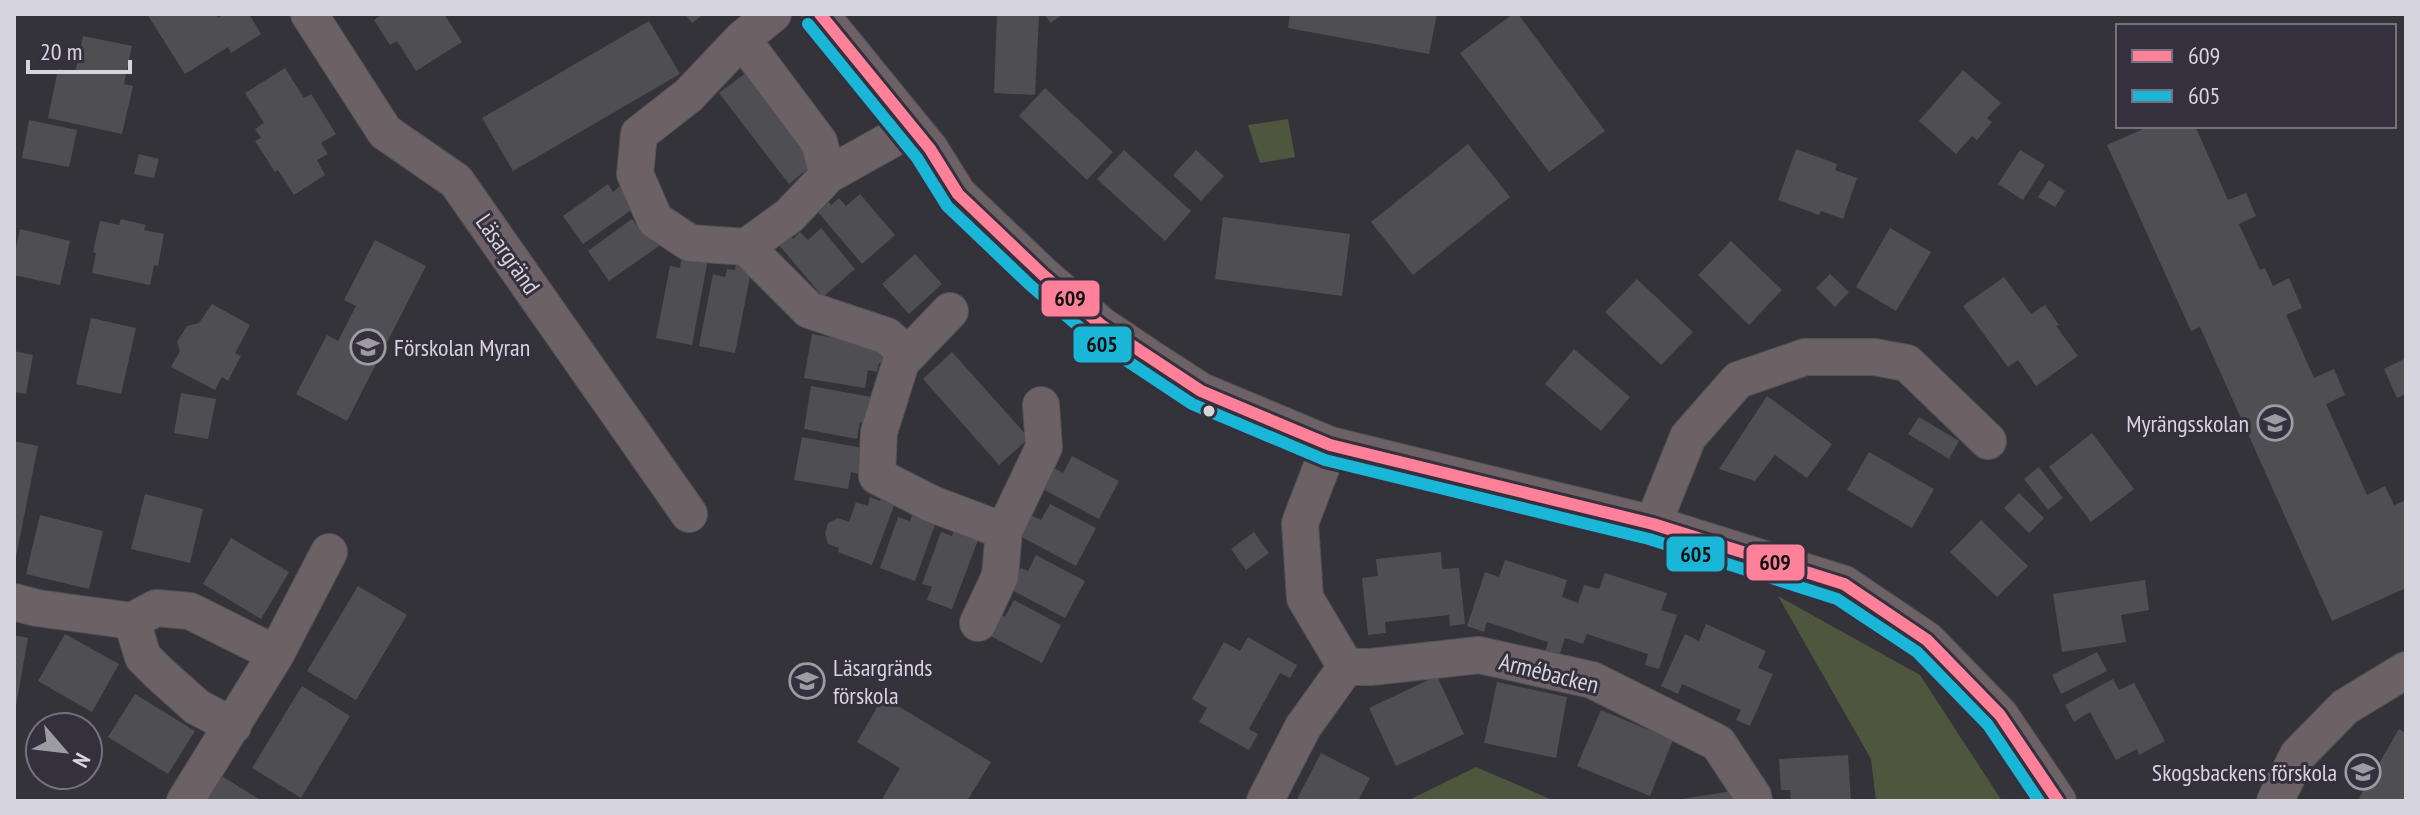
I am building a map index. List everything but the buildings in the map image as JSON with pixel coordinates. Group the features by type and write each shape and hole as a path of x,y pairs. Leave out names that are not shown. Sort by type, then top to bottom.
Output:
{"street":[{"name":"Läsargränd","path":"309,14 385,132 456,181 689,514"},
{"path":"773,14 742,39 689,95 639,134 635,174 655,220 690,243 746,247 789,216 828,175 912,128"},
{"path":"820,14 930,149 958,194 1101,325 1201,391 1330,445 1653,524 1844,584 1927,640 2000,715 2058,801"},
{"path":"742,39 819,142 828,175"},
{"path":"746,247 809,310 887,336 908,355"},
{"path":"950,311 901,362 879,432 877,476 932,504 1004,531"},
{"path":"1653,524 1688,437 1738,380 1805,357 1874,357 1907,363 1988,441"},
{"path":"978,623 1000,576 1004,531 1044,447 1041,405"},
{"path":"1265,801 1303,727 1346,667 1305,598 1300,523 1330,445"},
{"path":"185,801 276,654 329,552"},
{"path":"14,602 132,621 156,608 190,611 276,654"},
{"path":"132,621 143,657 197,707 233,726"},
{"name":"Armébacken","path":"1346,667 1479,655 1592,680 1718,743 1754,801"},
{"path":"2275,801 2298,755 2345,707 2406,670"}],"green space":[{"path":"1288,119 1295,157 1260,163 1248,125"},
{"path":"1778,596 1920,675 2002,801 1876,801 1871,759"},
{"path":"1476,767 1555,801 1407,801"}],"transit line":[{"name":"609","path":"820,14 930,149 958,194 1101,325 1201,391 1330,445 1653,524 1844,584 1927,640 2000,715 2058,801"},
{"name":"605","path":"808,24 917,158 947,206 1031,286 1091,337 1192,404 1325,460 1649,539 1837,599 1917,652 1988,725 2039,801"}],"place":[{"name":"Förskolan Myran","path":"368,347"},
{"name":"Myrängsskolan","path":"2275,423"},
{"name":"Läsargränds förskola","path":"807,681"},
{"name":"Skogsbackens förskola","path":"2363,772"}]}
